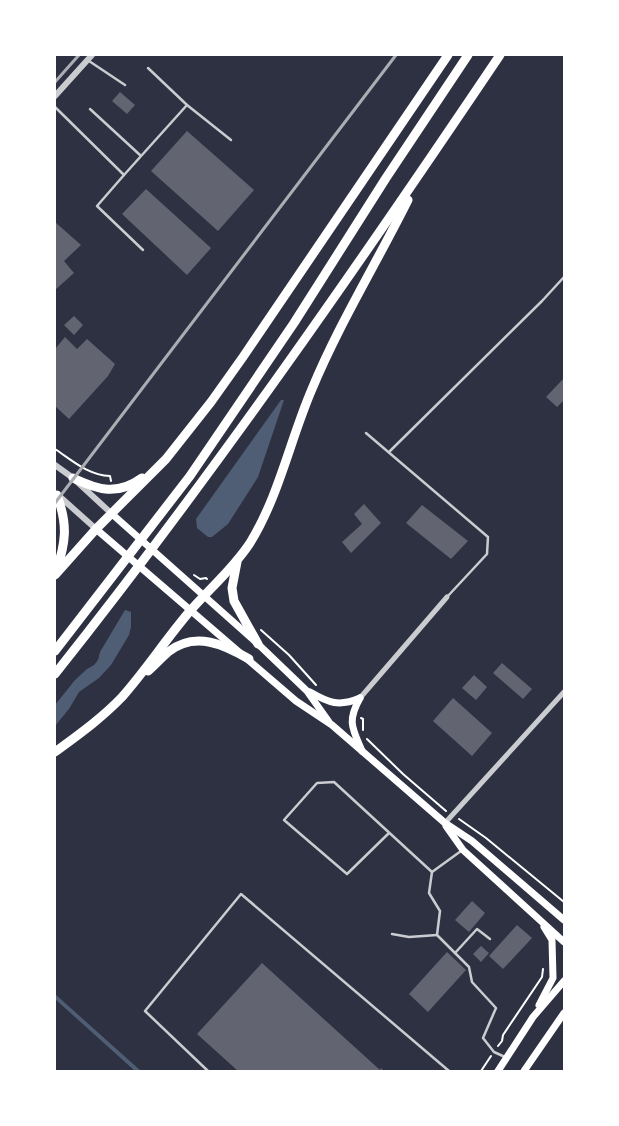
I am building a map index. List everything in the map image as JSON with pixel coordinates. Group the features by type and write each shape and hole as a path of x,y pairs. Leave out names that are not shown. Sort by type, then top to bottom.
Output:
{"highway":[{"path":"55,575 93,526 112,514 166,459 211,402 448,55"},
{"path":"55,651 190,476 294,323 386,178 468,55"},
{"path":"55,674 109,606 196,490 371,246 500,55"},
{"path":"55,752 121,698 191,610 237,562 250,542 266,511 312,389 342,324 380,257 423,169"},
{"path":"73,478 97,489 120,489 140,479 166,459"},
{"path":"55,575 62,554 65,525 56,494"},
{"path":"237,562 232,588 234,602 258,644"},
{"path":"136,680 169,652 181,645 192,642 201,641 218,644 228,647 249,659"}],"main road":[{"path":"112,514 258,644 307,691 332,725"},
{"path":"93,526 249,659 296,702 332,725 444,823 472,840 564,920"},
{"path":"307,691 338,704 360,698"},
{"path":"360,698 352,716 354,732 364,754"},
{"path":"444,823 462,850 564,942"},
{"path":"547,905 564,913"},
{"path":"498,1071 533,1017 553,978 552,940 538,919"},
{"path":"533,1017 564,981"},
{"path":"524,1071 564,1013"},
{"path":"552,1028 564,1020"}],"street":[{"path":"55,96 90,57"},
{"path":"55,464 112,514"},
{"path":"56,494 93,526"},
{"path":"360,698 447,597"},
{"path":"444,823 454,815 564,692"}],"lane":[{"path":"90,57 125,86"},
{"path":"148,68 187,105 231,140"},
{"path":"143,250 97,206 140,155 187,105"},
{"path":"55,107 124,175"},
{"path":"90,109 140,155"},
{"path":"389,452 564,277"},
{"path":"366,433 488,537 488,554 447,597"},
{"path":"389,833 347,874 284,820 316,783 334,782 432,872"},
{"path":"437,935 440,911 428,894 432,872 462,850"},
{"path":"208,1071 145,1011 241,894 449,1071"},
{"path":"455,952 477,929 490,939"},
{"path":"392,934 409,938 437,935 469,967 472,982 496,1008 482,1038 494,1052 506,1058"}],"path":[{"path":"55,449 85,470 102,476 110,476 110,479"},
{"path":"188,570 200,579 206,578 208,580"},
{"path":"257,625 320,688"},
{"path":"360,718 363,719 363,731"},
{"path":"366,737 443,808"},
{"path":"462,821 520,866 559,900 564,908"},
{"path":"559,900 564,902"},
{"path":"502,1041 503,1035 542,977 544,964"}],"water":[{"path":"281,400 284,400 258,477 228,524 212,537 208,537 197,528 196,519"},
{"path":"125,610 131,612 129,635 111,665 99,678 79,692 69,709 55,726 55,705 75,680 98,660 100,652"},
{"path":"55,994 141,1071 135,1071 55,999"}],"building":[{"path":"120,92 135,105 127,114 112,101"},
{"path":"187,131 254,190 218,231 151,171"},
{"path":"146,189 211,248 187,275 122,214"},
{"path":"55,222 81,245 64,261 74,273 55,290"},
{"path":"74,316 83,325 74,335 64,325"},
{"path":"65,337 77,349 87,339 115,364 108,376 69,419 55,406 55,349"},
{"path":"564,378 564,400 557,407 546,397"},
{"path":"364,504 381,523 351,553 342,542 362,524 354,514"},
{"path":"422,505 468,541 451,559 406,523"},
{"path":"502,663 532,689 523,699 493,673"},
{"path":"474,675 487,687 476,700 462,688"},
{"path":"453,698 492,733 472,756 433,721"},
{"path":"472,901 485,913 469,932 455,920"},
{"path":"517,925 532,938 503,969 489,956"},
{"path":"481,946 489,953 481,962 473,954"},
{"path":"447,952 466,970 428,1012 409,994"},
{"path":"262,963 380,1070 381,1068 384,1071 238,1071 197,1034"}],"railway":[{"path":"55,82 79,55"},
{"path":"55,503 396,55"}]}
